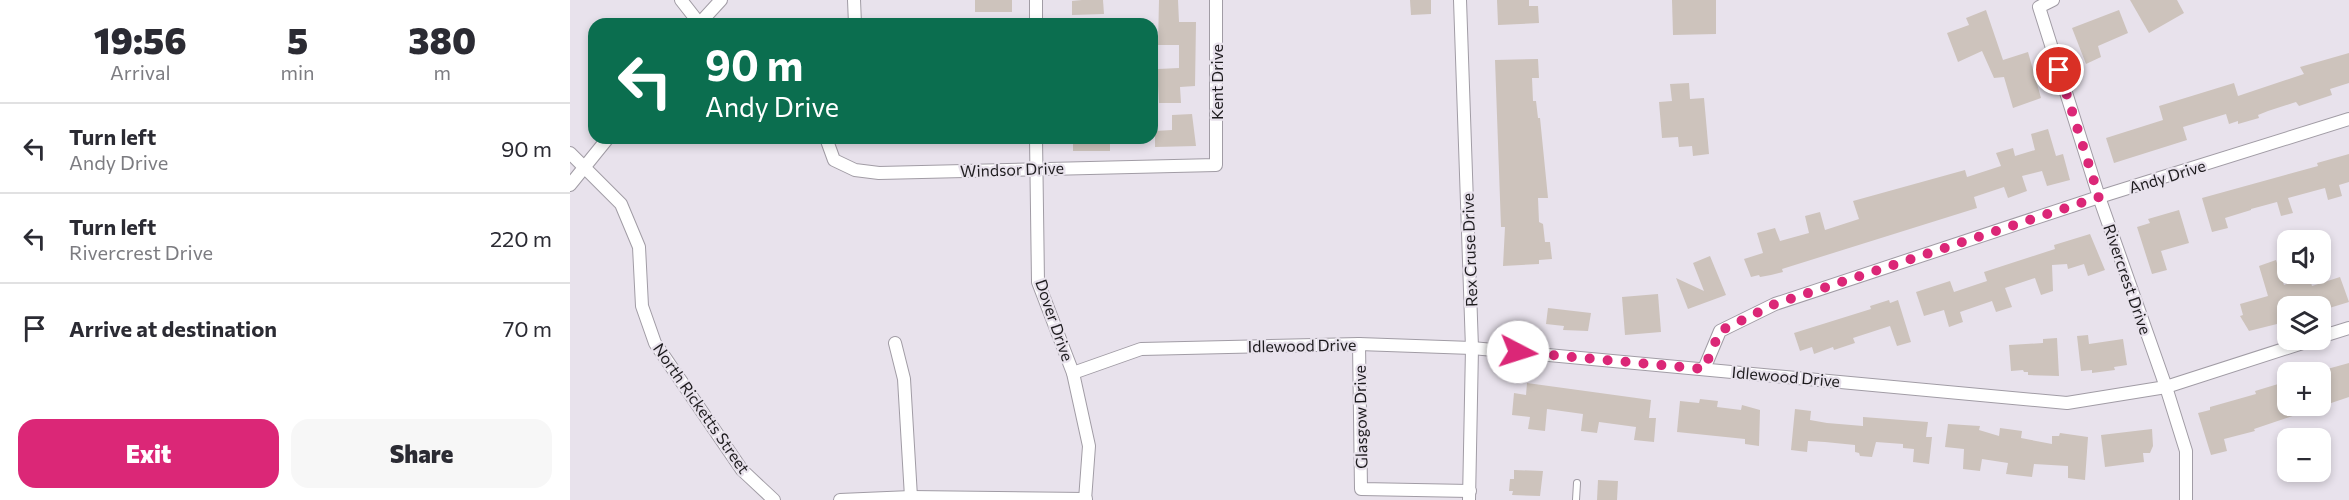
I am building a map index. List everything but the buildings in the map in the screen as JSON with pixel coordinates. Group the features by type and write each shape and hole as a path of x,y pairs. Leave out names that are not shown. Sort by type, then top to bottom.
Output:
{"street":[{"path":"681,0 695,18"},
{"path":"704,18 721,0"},
{"path":"854,0 855,18"},
{"path":"1036,0 1036,18"},
{"name":"Kent Drive","path":"1216,0 1216,165"},
{"name":"Rex Cruse Drive","path":"1460,0 1472,348 1470,496"},
{"name":"Rivercrest Drive","path":"2053,0 2039,7 2099,197 2166,387 2186,451 2186,500"},
{"name":"Andy Drive","path":"1704,369 1720,331 1775,304 2099,197 2349,119"},
{"path":"570,185 603,144"},
{"name":"Windsor Drive","path":"828,144 834,160 855,170 871,172 1216,165"},
{"name":"Dover Drive","path":"1036,144 1038,282 1073,372 1089,446 1085,500"},
{"name":"North Ricketts Street","path":"570,153 621,204 639,247 642,306 655,343 742,470 774,500"},
{"path":"2331,334 2349,328"},
{"path":"895,343 904,379 911,497"},
{"name":"Idlewood Drive","path":"1073,372 1141,349 1359,344 1472,348 2067,403 2166,387 2281,350"},
{"name":"Glasgow Drive","path":"1359,344 1361,489 1470,496"},
{"path":"840,500 911,497 1085,500"}],"lane":[{"path":"1576,500 1577,483"}],"route":[{"path":"1518,352 1704,369 1720,331 1775,304 2099,197 2059,70"}]}
